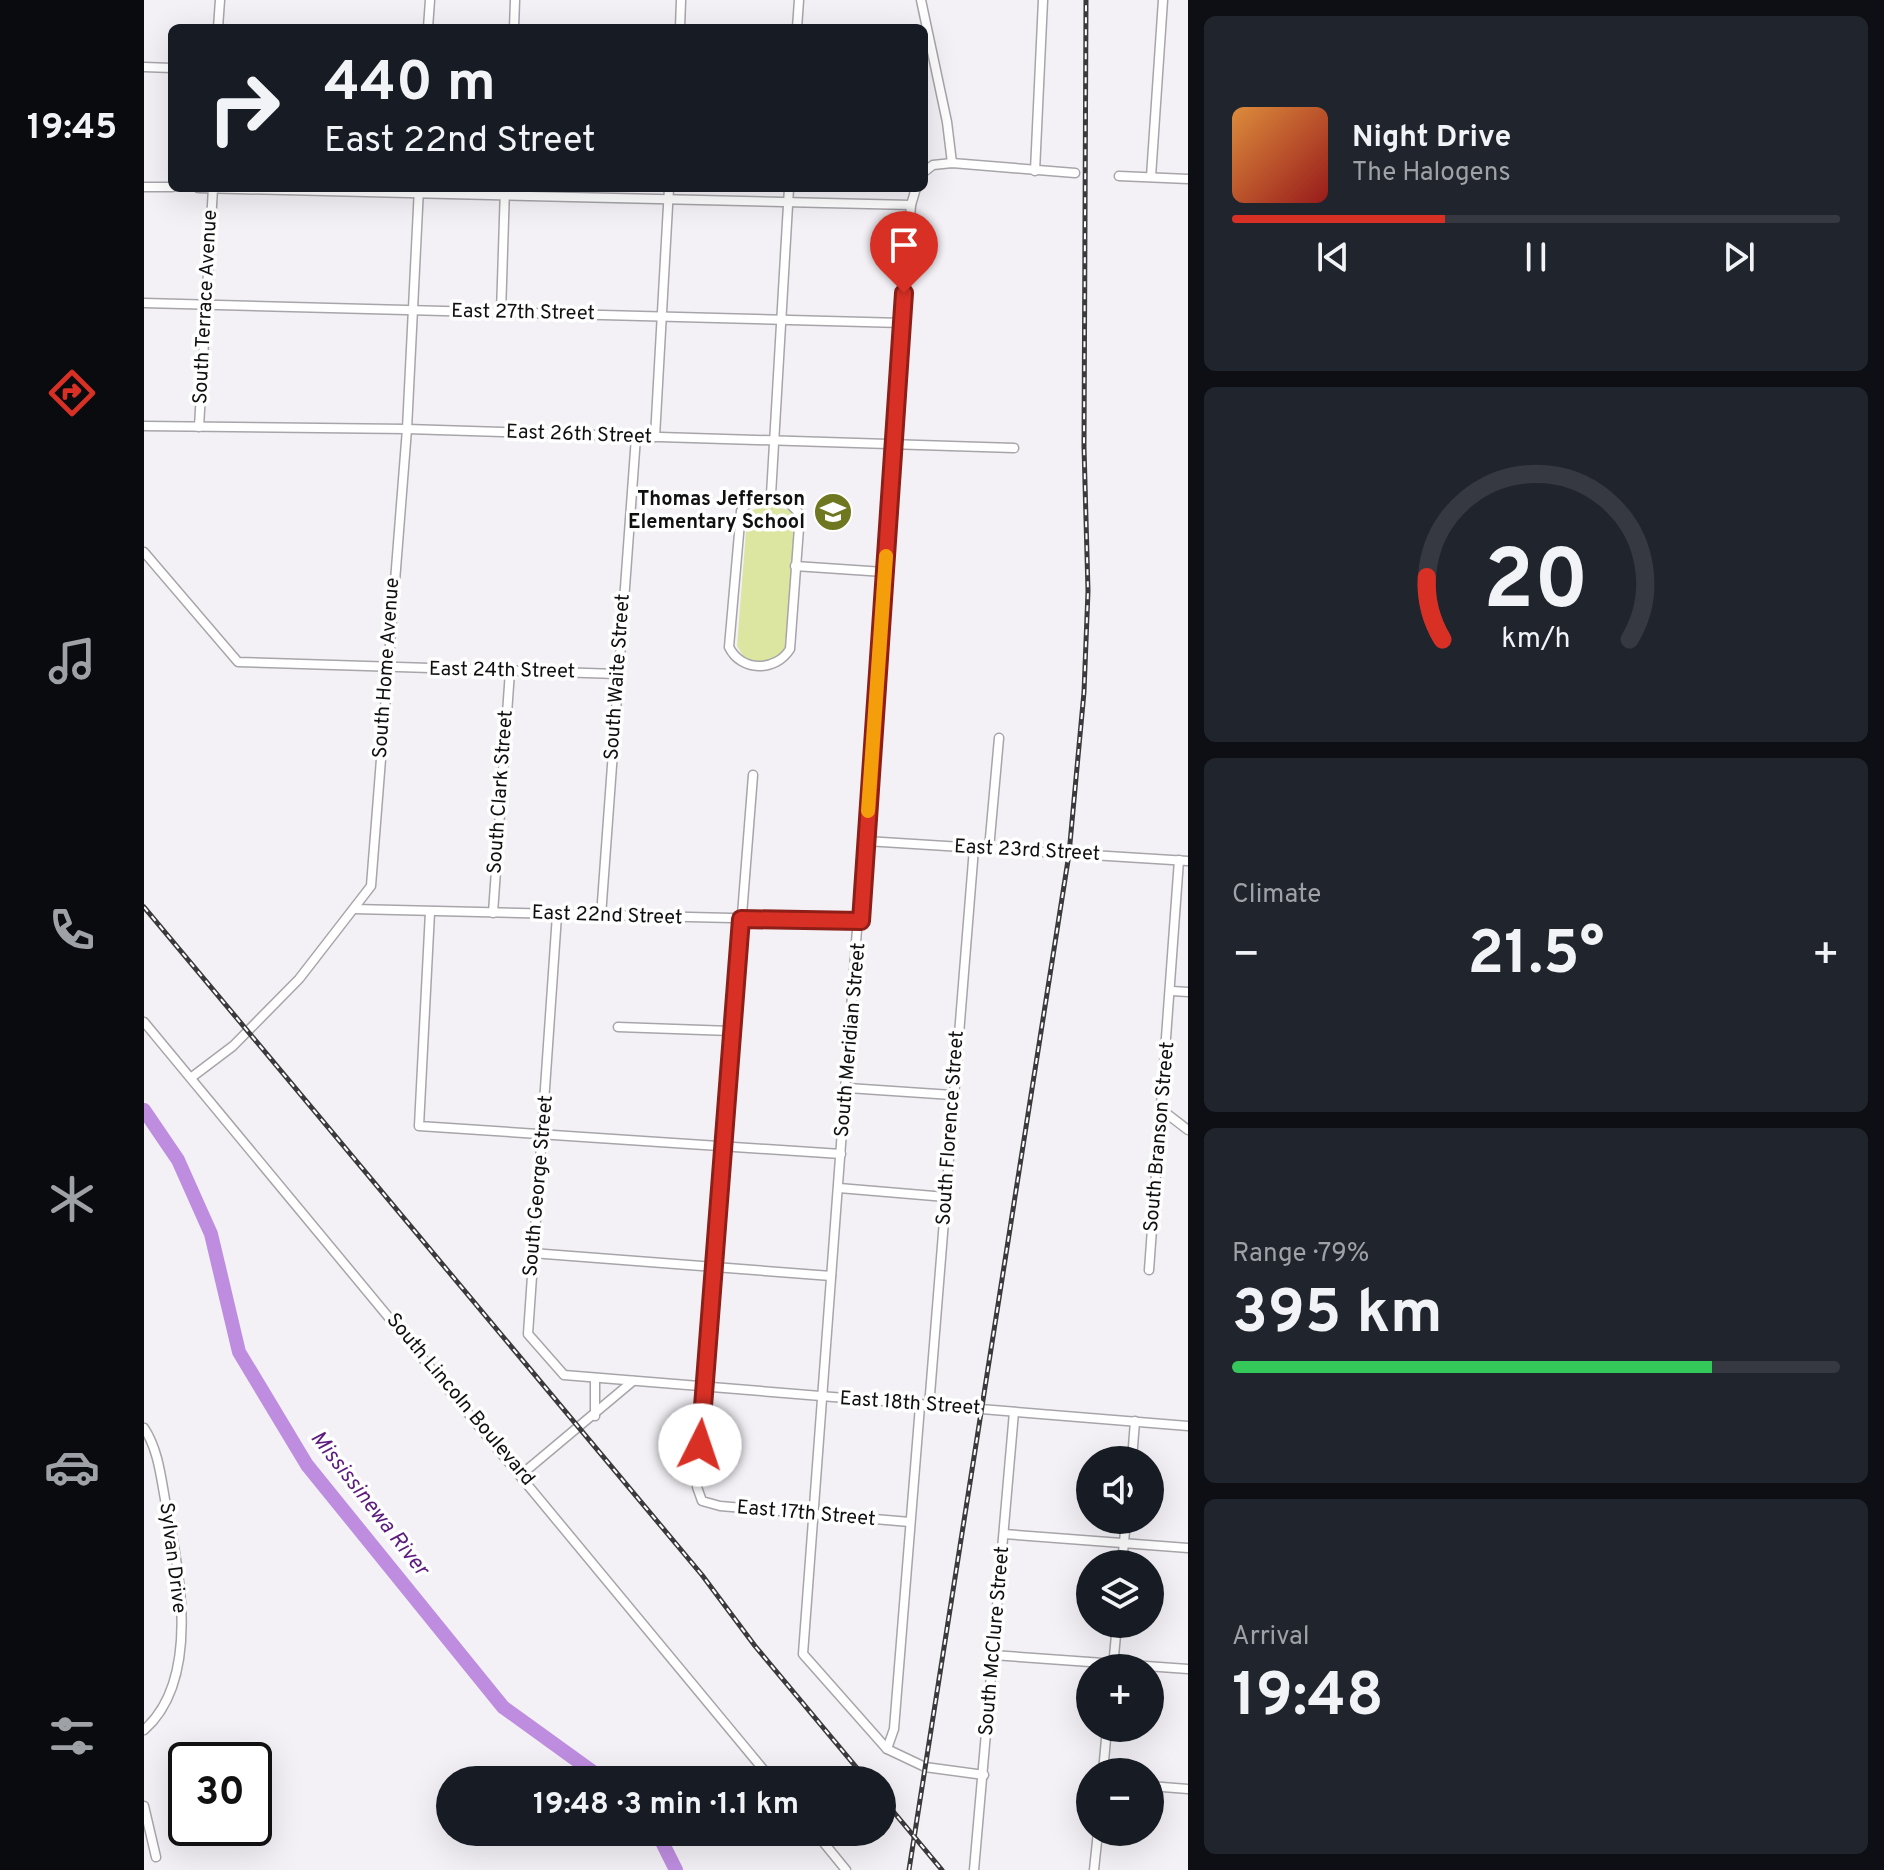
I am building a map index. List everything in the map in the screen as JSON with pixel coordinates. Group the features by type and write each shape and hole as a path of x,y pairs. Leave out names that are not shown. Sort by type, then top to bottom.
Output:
{"street":[{"path":"218,24 220,0"},
{"path":"428,24 430,0"},
{"path":"514,24 515,0"},
{"path":"680,24 681,0"},
{"path":"797,24 799,0"},
{"path":"921,0 926,24"},
{"path":"1035,171 1043,0"},
{"path":"1151,177 1163,0"},
{"path":"928,33 947,122 952,163"},
{"path":"144,67 168,68"},
{"path":"928,169 933,165 952,163 1075,173"},
{"path":"1119,176 1188,179"},
{"path":"144,187 168,187"},
{"name":"South Terrace Avenue","path":"199,427 213,192"},
{"name":"South Home Avenue","path":"192,1077 264,1016 299,979 371,886 407,429 419,192"},
{"path":"501,313 505,192"},
{"path":"528,192 911,205"},
{"path":"655,437 669,192"},
{"path":"771,495 789,192"},
{"name":"South Meridian Street","path":"887,1749 803,1654 861,921 911,205 915,192"},
{"name":"East 27th Street","path":"144,303 902,323"},
{"name":"East 26th Street","path":"144,426 407,429 774,441 895,441 1014,448"},
{"name":"South Waite Street","path":"601,916 636,437"},
{"path":"771,495 788,502 800,514 790,649 783,661 771,665 746,665 735,658 729,647 741,511 750,500 771,495"},
{"name":"East 24th Street","path":"144,552 238,662 618,674"},
{"path":"795,566 884,572"},
{"name":"South Clark Street","path":"493,913 510,671"},
{"path":"989,849 999,738"},
{"path":"704,1387 753,775"},
{"name":"East 23rd Street","path":"866,841 1184,860"},
{"name":"South Florence Street","path":"887,1749 894,1729 910,1522 946,1197 974,848"},
{"name":"South Branson Street","path":"1149,1270 1184,860"},
{"name":"East 22nd Street","path":"354,909 861,921"},
{"path":"430,912 419,1126 841,1154"},
{"name":"South George Street","path":"557,915 545,1134 532,1253 528,1334 564,1375 633,1381"},
{"path":"1172,991 1188,992"},
{"name":"South Lincoln Boulevard","path":"144,1022 522,1474 761,1766"},
{"path":"618,1027 731,1031"},
{"path":"848,1088 952,1095"},
{"path":"1162,1110 1188,1130"},
{"path":"839,1188 946,1197"},
{"path":"532,1253 831,1276"},
{"path":"595,1378 595,1416"},
{"path":"522,1474 595,1416 633,1381"},
{"name":"East 18th Street","path":"633,1381 1188,1426"},
{"name":"East 17th Street","path":"704,1387 697,1487 702,1501 720,1506 910,1522"},
{"name":"South McClure Street","path":"974,1870 1014,1412"},
{"path":"1133,1446 1135,1421"},
{"name":"Sylvan Drive","path":"144,1428 157,1456 174,1541 182,1607 178,1661 164,1705 144,1730"},
{"path":"1004,1534 1188,1548"},
{"path":"1123,1550 1125,1534"},
{"path":"993,1655 1076,1663"},
{"path":"1164,1668 1188,1669"},
{"path":"887,1749 925,1767 984,1775"},
{"path":"1164,1787 1188,1789"},
{"path":"144,1806 156,1857"},
{"path":"826,1846 846,1870"},
{"path":"1094,1870 1097,1846"}],"green space":[{"path":"764,505 790,510 795,525 785,648 774,662 747,662 737,646 747,518 751,511"}],"waterway":[{"name":"Mississinewa River","path":"144,1110 178,1160 211,1234 239,1352 307,1465 503,1707 585,1766"},
{"name":"Mississinewa River","path":"664,1846 676,1870"}],"railway":[{"path":"909,1870 1069,854 1084,692 1088,591 1084,447 1086,0"},
{"path":"144,907 702,1575 755,1646 855,1766"},
{"path":"896,1815 942,1870"}],"slow traffic":[{"path":"868,811 886,556"}],"place":[{"name":"Thomas Jefferson Elementary School","path":"833,512"}],"route":[{"path":"700,1445 741,919 861,921 904,293"}]}
